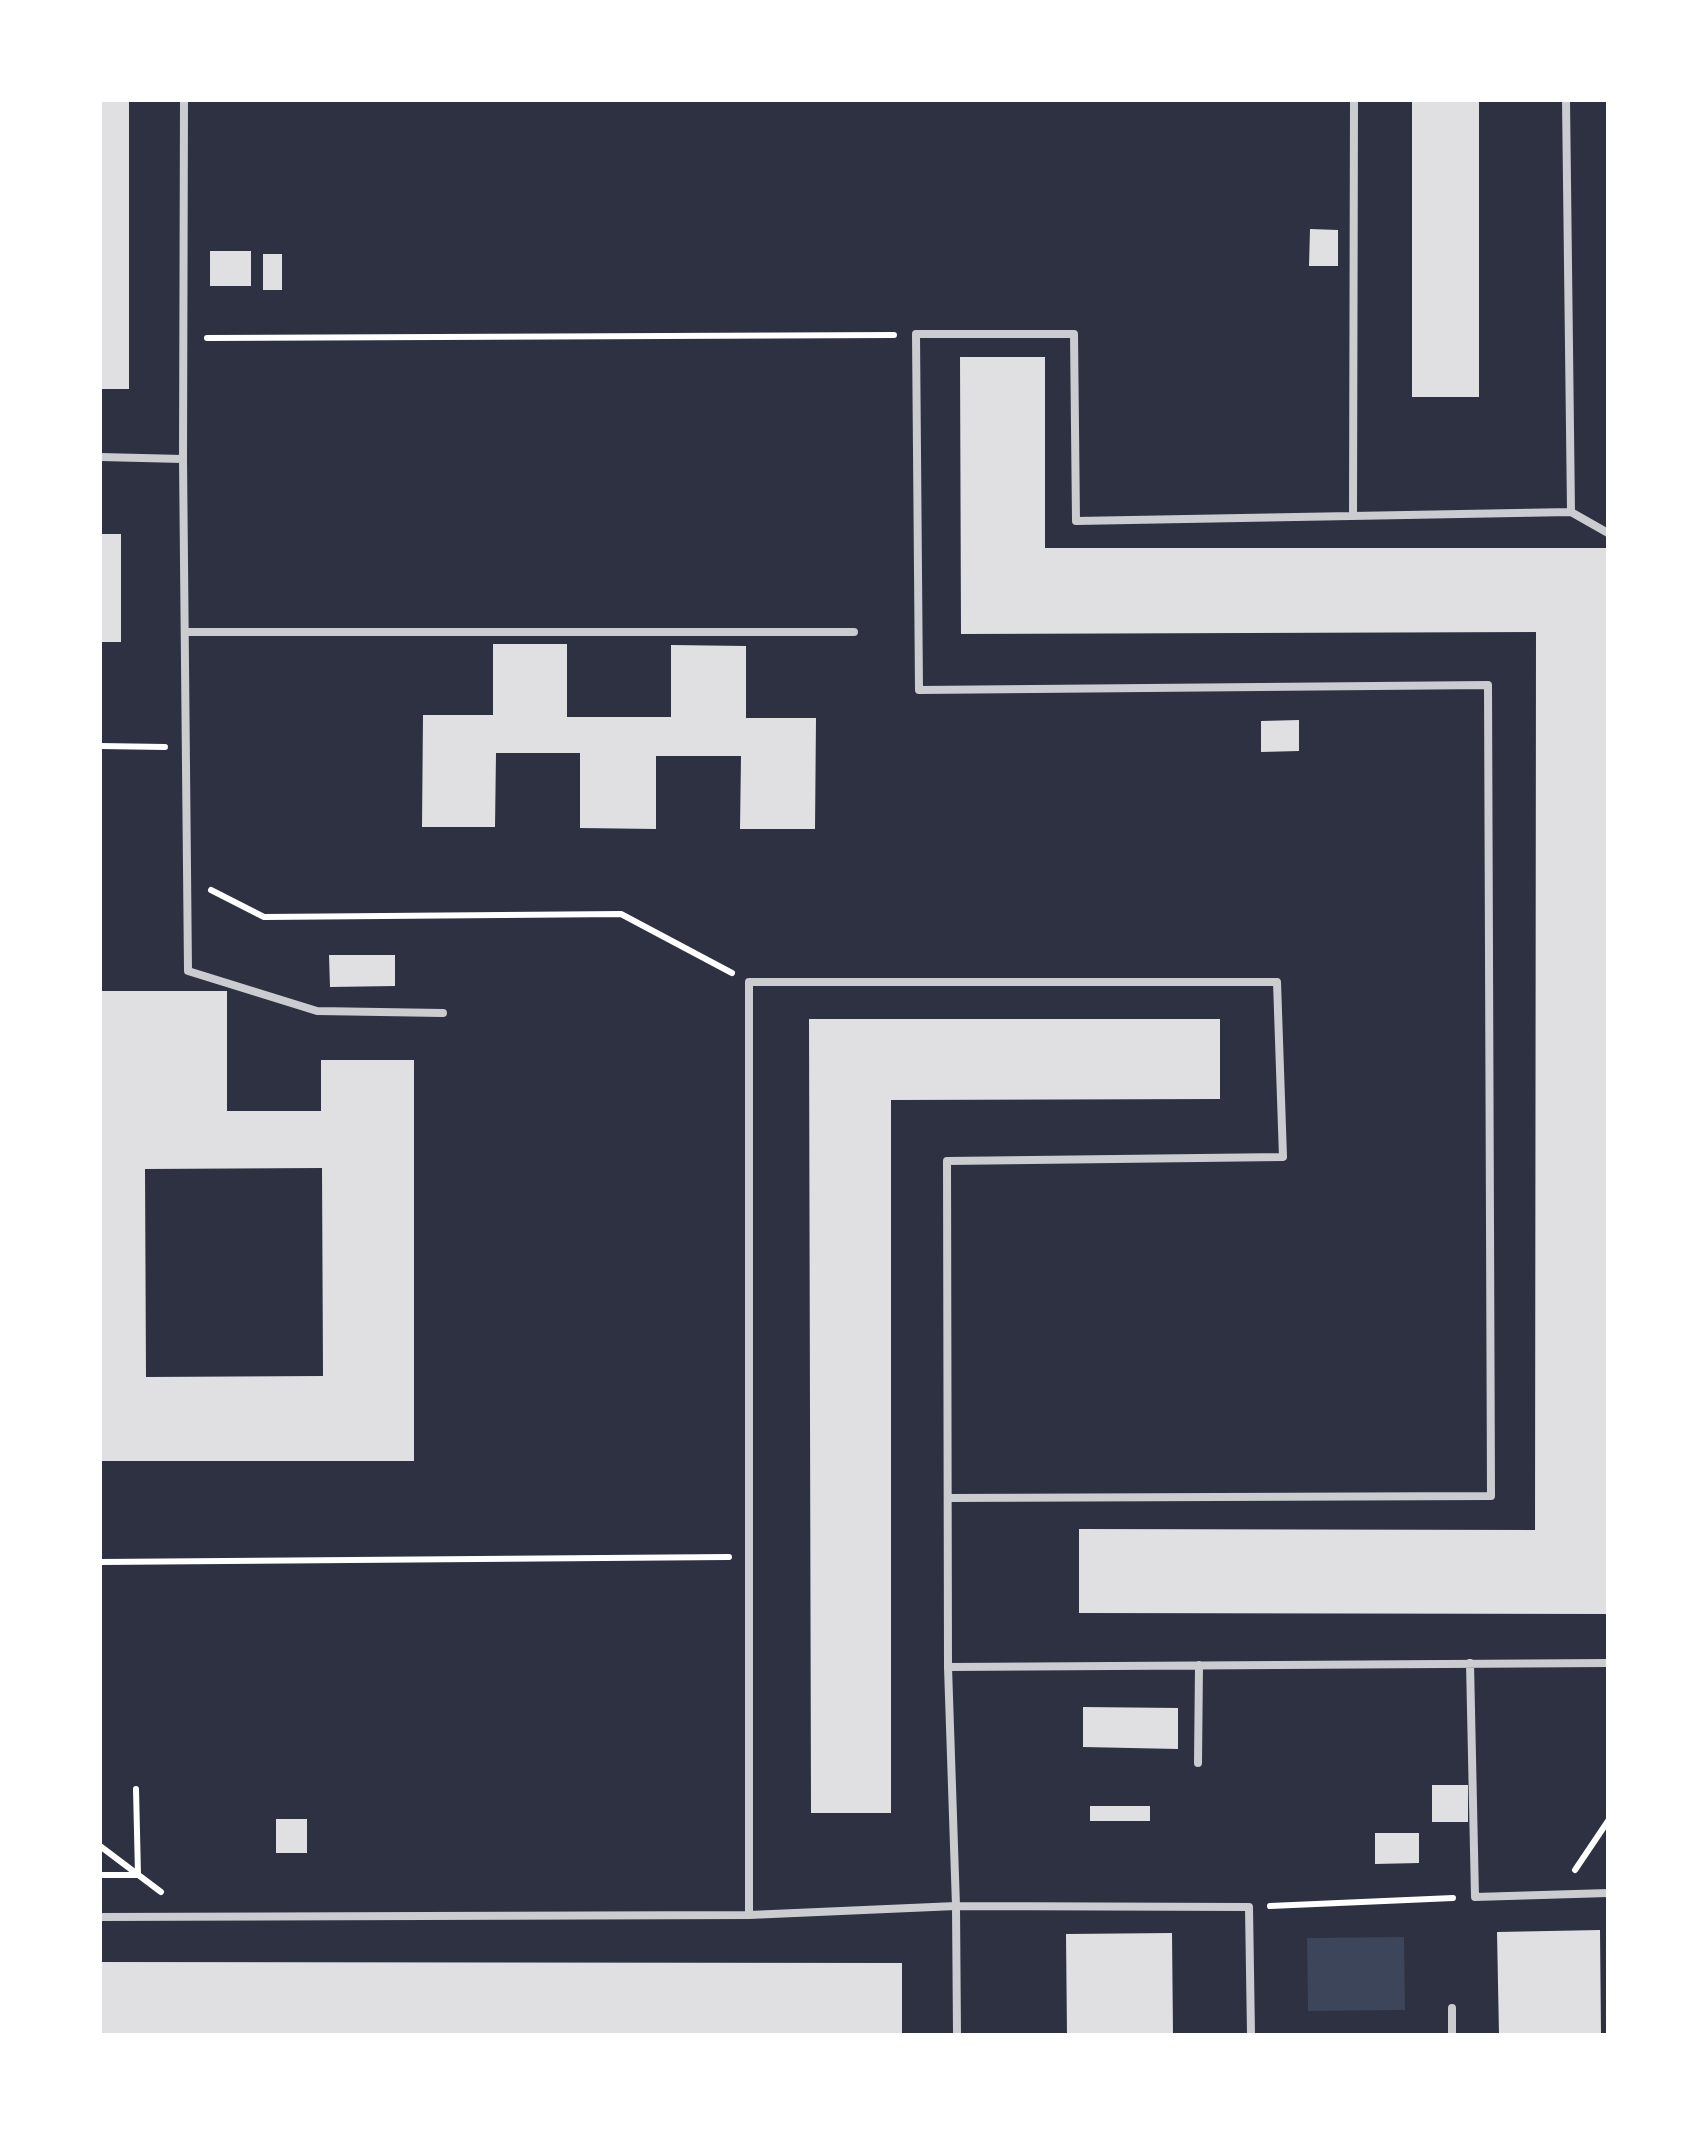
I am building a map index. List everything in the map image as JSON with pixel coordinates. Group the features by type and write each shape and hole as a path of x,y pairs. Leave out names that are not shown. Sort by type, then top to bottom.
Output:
{"lane":[{"path":"184,100 188,970 317,1011 443,1013"},
{"path":"1353,516 1354,100"},
{"path":"1566,100 1571,512"},
{"path":"948,1498 1491,1496 1488,685 920,690 916,334 1074,334 1076,521 1571,512 1608,534"},
{"path":"100,457 183,459"},
{"path":"185,632 854,632"},
{"path":"749,1914 749,982 1277,982 1283,1158 947,1162 948,1667 957,2035"},
{"path":"948,1667 1608,1662"},
{"path":"1470,1664 1475,1897 1608,1893"},
{"path":"1198,1762 1199,1666"},
{"path":"100,1916 749,1914 956,1906 1249,1906 1251,2035"},
{"path":"1452,2008 1452,2035"}],"path":[{"path":"184,338 916,334"},
{"path":"100,746 186,746"},
{"path":"188,878 264,917 621,914 749,982"},
{"path":"100,1562 749,1556"},
{"path":"136,1789 138,1875"},
{"path":"1558,1895 1608,1821"},
{"path":"100,1846 194,1916"},
{"path":"100,1875 138,1875"},
{"path":"1249,1906 1475,1897"}],"shaded area":[{"path":"1404,1937 1405,2010 1308,2011 1307,1938"}],"building":[{"path":"100,100 129,100 129,389 100,389"},
{"path":"1412,100 1479,100 1479,397 1412,397"},
{"path":"1310,229 1338,230 1338,266 1309,266"},
{"path":"210,251 251,251 251,286 210,286"},
{"path":"263,254 282,254 282,290 263,290"},
{"path":"960,357 1045,357 1045,548 1608,548 1608,1614 1079,1613 1079,1529 1535,1530 1536,632 961,634"},
{"path":"100,534 121,534 121,642 100,642"},
{"path":"493,644 567,644 567,717 671,717 671,645 746,646 746,718 816,718 815,829 740,829 741,756 656,756 656,829 580,828 580,753 496,753 495,827 422,827 423,715 493,715"},
{"path":"1299,720 1299,751 1261,752 1261,721"},
{"path":"329,955 395,955 395,986 330,987"},
{"path":"100,991 227,991 227,1111 321,1111 321,1060 414,1060 414,1461 100,1461","holes":["322,1168 323,1376 146,1377 145,1169"]},
{"path":"809,1019 1220,1019 1220,1099 891,1100 891,1813 811,1813"},
{"path":"1083,1707 1178,1708 1178,1749 1083,1747"},
{"path":"1432,1785 1468,1785 1468,1822 1432,1822"},
{"path":"1090,1806 1150,1806 1150,1821 1090,1821"},
{"path":"276,1819 307,1819 307,1853 276,1853"},
{"path":"1375,1833 1419,1833 1419,1863 1375,1864"},
{"path":"1600,1930 1601,2035 1499,2035 1497,1932"},
{"path":"1172,1933 1173,2035 1067,2035 1066,1934"},
{"path":"100,1962 902,1963 902,2035 100,2035"}]}
